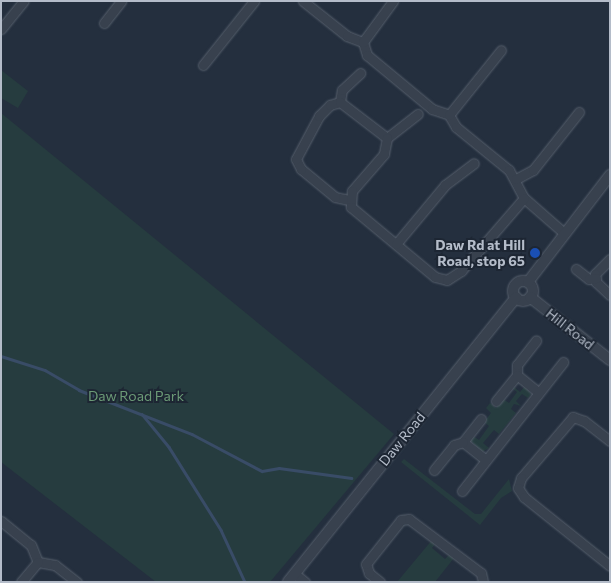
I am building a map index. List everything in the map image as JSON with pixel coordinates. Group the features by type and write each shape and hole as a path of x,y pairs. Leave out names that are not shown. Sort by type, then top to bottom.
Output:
{"street":[{"path":"1,29 24,1"},
{"path":"104,23 121,1"},
{"path":"203,65 254,1"},
{"path":"303,1 347,36 363,42"},
{"path":"363,42 393,1"},
{"path":"363,42 367,55 432,109 449,114 456,127 516,179 524,198 564,233"},
{"path":"449,114 501,50"},
{"path":"340,102 342,90 360,72"},
{"path":"340,102 387,138"},
{"path":"340,102 330,106 319,116 296,160 301,169 335,197 349,200"},
{"path":"516,179 533,170 579,112"},
{"path":"349,200 384,154 387,138 418,114"},
{"path":"396,244 445,186 474,163"},
{"name":"Daw Road","path":"291,578 516,297 516,284 528,282 610,175"},
{"path":"349,200 355,213 435,277 447,280 461,271 524,198"},
{"path":"596,278 598,270 610,259"},
{"path":"576,270 589,279 596,278"},
{"path":"596,278 610,295"},
{"path":"516,297 530,298 533,290 528,282"},
{"name":"Hill Road","path":"530,298 610,360"},
{"path":"496,401 517,375 517,365 536,341"},
{"path":"462,491 563,362"},
{"path":"517,375 538,392"},
{"path":"610,441 584,420 573,417 521,478 518,488 524,497 610,566"},
{"path":"434,470 454,445 463,442 481,419"},
{"path":"463,442 486,460"},
{"path":"380,582 369,574 366,564 400,520 409,519 480,573 483,582"},
{"path":"1,521 31,545 38,562"},
{"path":"21,582 38,562"},
{"path":"38,562 56,565 76,582"},
{"path":"291,578 305,582"}],"green space":[{"path":"1,70 28,91 18,108 1,98"},
{"name":"Daw Road Park","path":"1,113 394,434 270,582 156,582 1,462"},
{"path":"518,380 514,387 520,392 525,386 531,394 528,398 522,394 516,401 521,406 514,404 511,409 516,413 499,434 494,430 483,443 489,448 482,452 470,440 473,436 479,440 489,426 484,422 491,413 486,408 490,403 496,408 503,399 509,403 517,392 512,388"},
{"path":"404,459 475,514 481,514 509,479 512,491 501,498 480,525 401,462"},
{"path":"432,540 436,543 432,548 445,559 450,554 454,558 435,582 397,582"}],"waterway":[{"path":"1,356 45,370 79,390 192,434 262,471 279,468 351,478"},
{"path":"142,414 169,447 221,530 245,582"}],"place":[{"name":"Daw Rd at Hill Road, stop 65","path":"535,253"}]}
